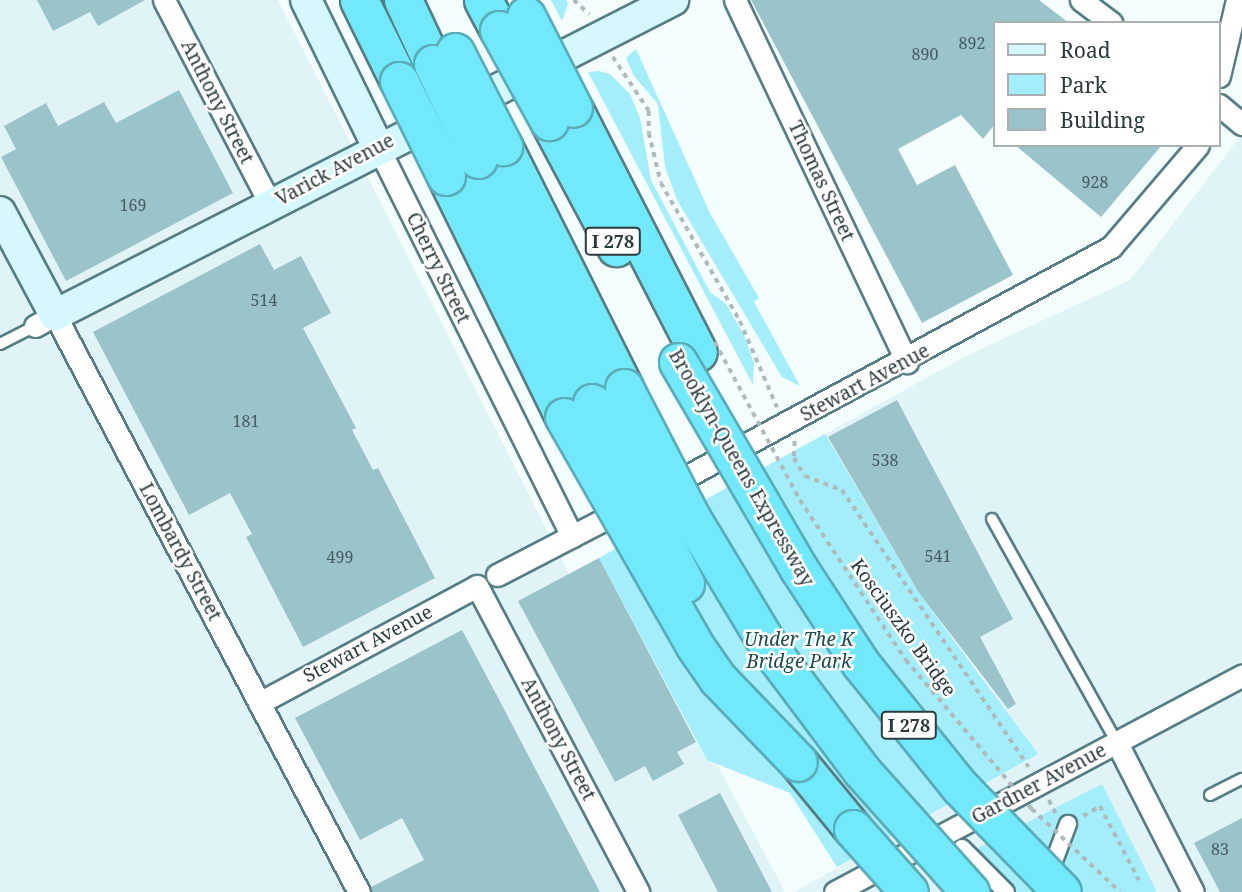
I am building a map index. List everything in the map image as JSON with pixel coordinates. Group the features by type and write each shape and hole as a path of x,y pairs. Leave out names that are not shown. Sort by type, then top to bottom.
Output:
{"highway":[{"path":"359,0 446,176 593,403 692,519 771,650 884,799 970,892"},
{"path":"402,0 444,58 490,153 593,403 634,547 710,668 904,875"},
{"path":"430,0 444,58"},
{"name":"Brooklyn-Queens Expressway","path":"507,12 561,114 697,352 780,538 886,697 960,788 1062,892"}],"main road":[{"name":"Cherry Street","path":"306,0 378,147"},
{"name":"Varick Avenue","path":"45,321 378,147 673,0"},
{"name":"Lombardy Street","path":"0,212 45,321"}],"street":[{"name":"Anthony Street","path":"164,0 270,204"},
{"name":"Thomas Street","path":"735,0 906,362"},
{"path":"1081,0 1108,21"},
{"path":"1221,68 1238,4"},
{"path":"1221,107 1242,124"},
{"name":"Cherry Street","path":"378,147 572,536"},
{"name":"Stewart Avenue","path":"497,575 906,362 1111,247 1196,147"},
{"name":"Lombardy Street","path":"45,321 259,703 359,892"},
{"name":"Anthony Street","path":"477,586 638,892"},
{"name":"Stewart Avenue","path":"259,703 477,586"},
{"name":"Gardner Avenue","path":"835,892 904,875 1117,744 1242,676"},
{"path":"1117,744 1193,892"},
{"path":"1042,892 1068,824"},
{"path":"962,848 1006,892"},
{"path":"904,875 918,892"}],"lane":[{"name":"Varick Avenue","path":"0,344 45,321"},
{"path":"992,519 1117,744"},
{"path":"1210,795 1242,779"}],"path":[{"name":"Kosciuszko Bridge","path":"697,352 800,500 906,660 1024,800 1120,892"},
{"path":"1048,799 1051,810 1068,824 1100,806 1139,880"}],"shaded area":[{"path":"0,0 278,0 569,574 599,558 696,742 718,766 785,892 0,892"},
{"path":"1242,134 1242,892 794,892 1027,761 987,681 919,593 825,434 968,355 1130,280"}],"green space":[{"path":"551,0 566,0 568,4 562,21"},
{"path":"636,49 710,213 759,298 754,302 800,386 782,377 677,200 665,167 658,104 634,76 626,58"},
{"path":"588,72 610,74 630,94 640,118 651,180 710,292 726,304 744,335 754,363 753,385"},
{"name":"Under The K Bridge Park","path":"825,434 919,593 1038,754 837,867 790,793 707,760 599,558"},
{"path":"1102,784 1157,892 945,892 933,871"}],"building":[{"path":"37,0 145,0 98,26 90,12 53,31"},
{"path":"751,0 1039,0 1066,21 993,21 993,126 983,139 961,115 898,149 917,185 955,165 1013,275 922,323"},
{"path":"179,90 233,193 66,281 1,157 16,149 4,126 46,103 58,126 104,102 116,123"},
{"path":"1017,147 1160,147 1101,217"},
{"path":"260,244 274,270 301,256 331,313 303,328 356,428 352,430 373,470 378,468 435,578 303,647 246,537 252,534 230,493 189,515 93,332"},
{"path":"897,400 1013,619 980,637 1016,704 1008,709 919,593 828,437"},
{"path":"599,558 696,742 677,752 684,764 653,781 645,766 615,782 518,601"},
{"path":"462,630 600,892 372,892 371,887 424,860 402,818 360,840 295,718"},
{"path":"720,793 772,892 718,892 678,815"},
{"path":"1242,818 1242,892 1220,892 1194,843"}]}
